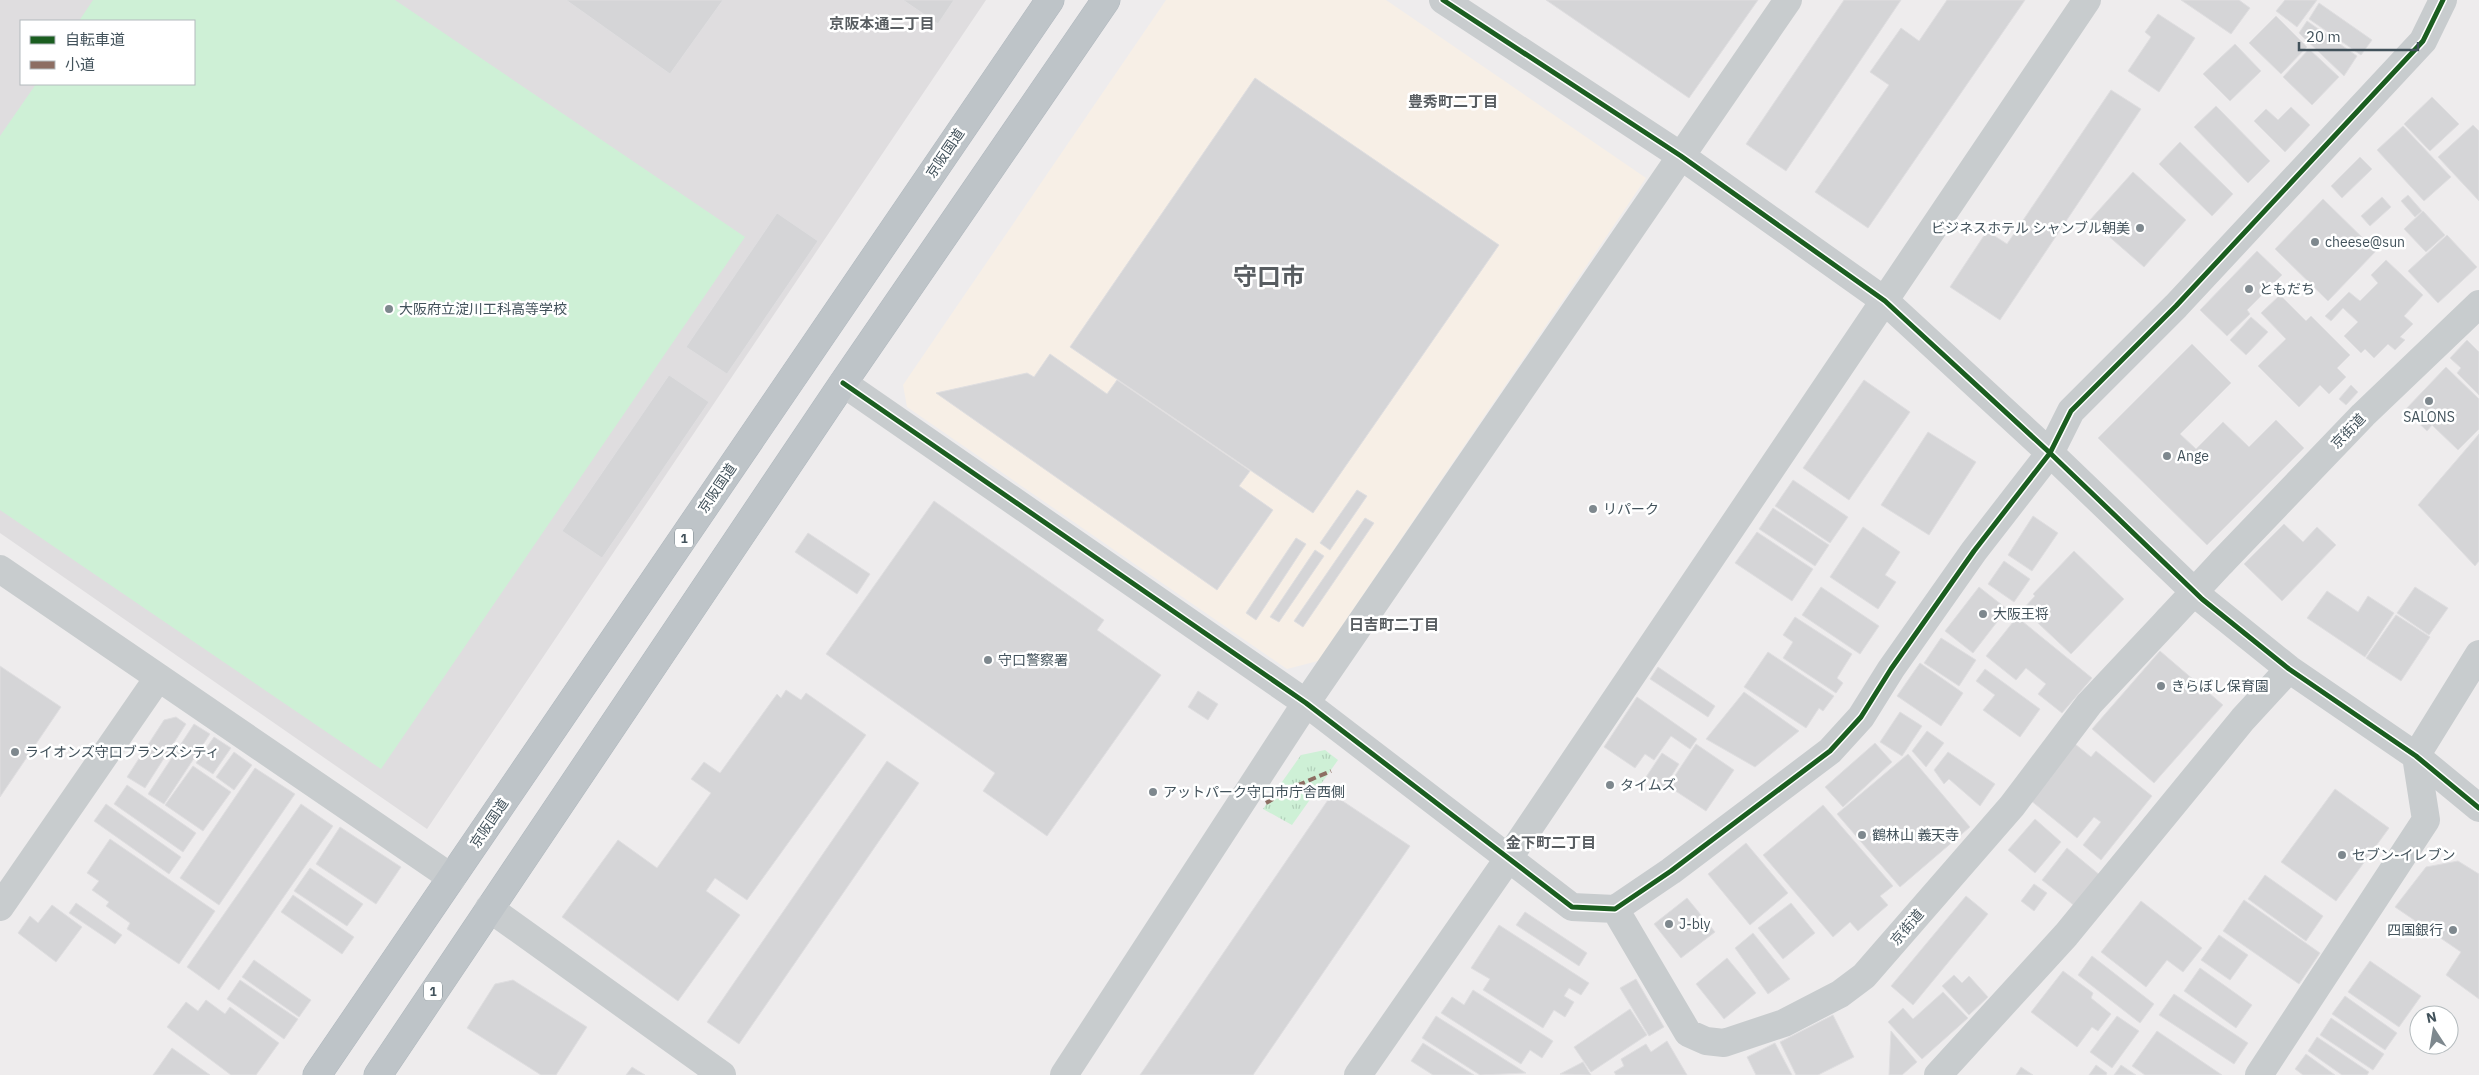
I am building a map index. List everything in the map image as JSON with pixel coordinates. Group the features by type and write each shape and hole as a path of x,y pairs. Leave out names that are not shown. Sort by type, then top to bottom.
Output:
{"highway":[{"name":"京阪国道","path":"317,1075 1050,0"},
{"name":"1","path":"378,1075 843,383 1106,0"}],"street":[{"path":"1443,0 1473,8 1885,301 2050,453 2202,599 2289,669 2416,756 2479,808"},
{"path":"1064,1075 1306,703 1788,0"},
{"path":"1358,1075 1508,859 1885,301 1893,285 2087,0"},
{"path":"843,383 1306,703 1572,907 1615,909 1670,871 1830,751 1861,717 1891,669 1969,559 2050,453 2071,411 2176,306 2423,41 2443,0"},
{"name":"京街道","path":"1615,909 1688,1033 1706,1041 1724,1043 1784,1023 1840,994 1864,976 2012,806 2089,704 2363,415 2479,304"},
{"path":"0,569 452,878"},
{"path":"2259,1075 2426,820 2416,756 2479,654"},
{"path":"1938,1075 2066,935 2243,719 2289,669"},
{"path":"0,907 158,678"},
{"path":"489,908 722,1075"}],"shaded area":[{"name":"大阪府立淀川工科高等学校","path":"0,0 986,0 427,829 0,533"},
{"path":"1166,0 1386,0 1646,178 1318,661 1287,669 907,407 903,385"}],"green space":[{"name":"大阪府立淀川工科高等学校","path":"93,0 395,0 745,237 381,769 0,510 0,136 35,85 195,85 195,20 80,20"},
{"path":"1325,750 1338,760 1292,825 1263,809 1301,755"}],"building":[{"path":"566,0 723,0 670,74"},
{"path":"903,0 954,0 938,24"},
{"path":"1546,0 1758,0 1689,98"},
{"path":"1844,0 1901,0 1786,171 1746,144"},
{"path":"1947,0 2025,0 1868,228 1815,192 1889,85 1870,72 1901,28 1919,41"},
{"path":"2181,0 2239,0 2250,8 2231,34"},
{"path":"2285,0 2317,0 2297,27 2276,11"},
{"path":"2319,3 2372,40 2361,55 2309,19"},
{"path":"2158,14 2195,38 2159,92 2128,71 2151,37 2145,32"},
{"path":"2276,16 2307,47 2281,74 2249,43"},
{"path":"2307,21 2357,56 2344,76 2299,33"},
{"path":"2235,44 2261,71 2230,101 2203,74"},
{"path":"2309,49 2339,77 2312,105 2283,77"},
{"path":"1255,78 1499,245 1313,513 1070,347"},
{"path":"2111,90 2141,109 2000,320 1950,287 1987,231 2007,244"},
{"path":"2432,97 2459,124 2430,151 2404,124"},
{"path":"2216,106 2270,161 2248,183 2194,127"},
{"path":"2291,107 2310,125 2285,152 2254,121 2266,109 2278,120"},
{"path":"2473,125 2479,131 2479,201 2438,157"},
{"path":"2403,126 2451,177 2424,201 2377,150"},
{"path":"2180,142 2233,194 2212,216 2159,164"},
{"path":"2360,157 2372,169 2342,198 2331,186"},
{"path":"2133,172 2186,220 2144,267 2090,220"},
{"path":"2408,195 2422,211 2415,217 2401,201"},
{"path":"2382,197 2391,207 2370,226 2361,216"},
{"path":"2323,199 2376,251 2328,301 2275,249"},
{"path":"2423,211 2445,235 2426,252 2404,229"},
{"path":"777,213 818,241 727,374 686,347"},
{"path":"2447,235 2477,267 2438,303 2408,271"},
{"path":"2257,251 2282,275 2247,310 2250,314 2227,336 2200,310"},
{"path":"2386,260 2423,295 2404,316 2413,324 2400,337 2405,340 2395,350 2388,344 2374,358 2365,349 2361,353 2344,336 2358,322 2343,308 2331,321 2325,316 2349,292 2360,301 2378,283 2371,275"},
{"path":"2280,295 2306,321 2311,316 2350,355 2337,368 2346,377 2329,394 2320,385 2299,407 2258,366 2286,339 2261,313"},
{"path":"2251,317 2268,332 2246,355 2230,340"},
{"path":"2467,340 2479,352 2479,395 2457,373 2461,368 2450,358"},
{"path":"2192,344 2231,383 2180,434 2196,449 2223,422 2249,447 2276,420 2304,448 2207,545 2098,438"},
{"path":"1050,354 1107,394 1117,380 1250,471 1239,486 1273,510 1217,590 936,393 1027,373 1034,377"},
{"path":"2446,367 2479,399 2479,429 2458,450 2432,425 2427,431 2405,410"},
{"path":"669,375 709,402 602,558 562,531"},
{"path":"1864,380 1910,412 1849,500 1803,468"},
{"path":"2351,385 2358,392 2346,405 2339,399"},
{"path":"1928,432 1976,462 1929,535 1881,505"},
{"path":"2479,434 2479,561 2475,566 2418,505"},
{"path":"1793,480 1848,517 1830,543 1775,506"},
{"path":"1357,490 1367,496 1330,550 1320,543"},
{"path":"934,501 1104,620 1097,630 1161,675 1047,836 983,791 995,773 826,654"},
{"path":"1773,508 1829,545 1815,566 1759,529"},
{"path":"2033,516 2058,533 2032,571 2008,555"},
{"path":"1365,518 1374,523 1303,627 1294,621"},
{"path":"2284,524 2303,542 2317,527 2336,545 2282,601 2244,564"},
{"path":"1863,527 1900,552 1885,575 1896,582 1878,609 1830,577"},
{"path":"1757,532 1813,569 1792,601 1735,563"},
{"path":"808,533 870,574 857,594 795,552"},
{"path":"1296,538 1306,544 1256,620 1246,613"},
{"path":"1315,550 1324,556 1279,622 1270,617"},
{"path":"2074,551 2124,599 2071,654 2023,609 2035,596 2033,594"},
{"path":"2004,561 2030,579 2014,602 1988,584"},
{"path":"1821,587 1879,626 1860,654 1802,615"},
{"path":"1979,587 2007,609 1973,653 1945,631"},
{"path":"2415,587 2448,608 2429,635 2397,613"},
{"path":"2327,591 2358,612 2368,596 2394,613 2365,657 2307,618"},
{"path":"2396,615 2430,637 2401,681 2366,658"},
{"path":"1795,617 1852,654 1837,678 1843,683 1836,693 1783,658 1793,642 1783,635"},
{"path":"2017,617 2092,678 2062,713 2038,694 2046,684 2026,668 2016,680 1986,656"},
{"path":"1941,638 1976,660 1959,686 1924,663"},
{"path":"2160,651 2223,705 2154,783 2092,729"},
{"path":"1768,652 1834,696 1823,711 1819,708 1806,728 1744,687"},
{"path":"1920,663 1963,693 1941,726 1897,696"},
{"name":"ライオンズ守口ブランズシティ","path":"0,666 61,707 0,797"},
{"path":"1658,667 1715,706 1708,717 1650,679"},
{"path":"1985,669 2040,709 2020,737 1983,710 1995,695 1976,681"},
{"path":"786,690 801,700 806,693 866,735 747,900 715,878 706,891 740,915 678,1001 562,917 618,840 657,868 711,793 691,779 704,762 720,773 777,694 781,698"},
{"path":"1198,691 1218,704 1208,720 1188,707"},
{"path":"1744,692 1799,731 1755,767 1706,739"},
{"path":"1637,697 1697,739 1690,749 1671,736 1654,760 1645,754 1635,768 1604,747"},
{"path":"1900,712 1922,726 1902,756 1880,742"},
{"path":"176,717 186,724 145,788 127,777 164,720"},
{"path":"194,724 210,734 164,804 148,794"},
{"path":"1927,731 1944,743 1926,767 1912,751"},
{"path":"214,737 231,748 213,774 196,763"},
{"path":"1875,743 1892,762 1843,807 1825,787"},
{"path":"1696,744 1734,770 1706,811 1668,786"},
{"path":"2075,744 2091,757 2096,751 2152,796 2101,860 2083,845 2101,822 2094,817 2077,838 2030,800"},
{"path":"234,752 252,765 234,790 216,777"},
{"path":"1948,752 1995,784 1980,806 1949,779 1944,784 1934,770"},
{"path":"1662,753 1679,764 1664,788 1646,777"},
{"path":"1908,754 1970,827 1900,887 1837,814"},
{"path":"887,761 919,783 739,1044 707,1022"},
{"path":"193,766 231,792 203,831 165,805"},
{"path":"255,768 295,794 219,905 180,878"},
{"path":"127,785 196,833 183,852 114,804"},
{"path":"2335,789 2389,828 2336,901 2281,862"},
{"path":"1332,794 1410,846 1253,1075 1140,1075"},
{"path":"106,804 181,857 169,874 94,821"},
{"path":"301,804 333,826 219,990 187,967"},
{"path":"1823,805 1893,886 1880,896 1888,905 1858,931 1850,922 1833,937 1763,855"},
{"path":"2035,819 2061,842 2035,873 2008,850"},
{"path":"340,827 401,867 376,904 316,864"},
{"path":"110,839 215,911 179,964 127,929 130,923 106,906 109,902 92,890 99,881 87,873"},
{"path":"1746,843 1788,893 1750,925 1708,874"},
{"path":"2067,848 2101,876 2076,907 2042,880"},
{"name":"四国銀行","path":"2458,861 2479,874 2479,999 2446,975 2461,952 2395,907 2426,867"},
{"path":"310,868 363,904 347,926 294,891"},
{"path":"2265,875 2323,916 2306,941 2248,899"},
{"path":"2034,884 2047,893 2034,911 2021,901"},
{"path":"293,895 354,937 342,954 281,912"},
{"path":"1966,896 1988,914 1913,1005 1891,986"},
{"path":"1687,898 1715,932 1681,958 1654,924"},
{"path":"2244,900 2320,953 2299,984 2223,931"},
{"path":"2141,901 2202,948 2183,972 2167,960 2146,987 2101,952"},
{"path":"76,903 122,935 115,944 69,913"},
{"path":"1791,903 1815,933 1783,959 1758,928"},
{"path":"52,905 82,927 56,962 18,933 30,916 38,923"},
{"path":"1525,912 1587,953 1579,966 1516,925"},
{"path":"1499,925 1589,983 1581,995 1569,988 1564,996 1574,1002 1565,1017 1554,1010 1543,1028 1483,990 1490,979 1471,968"},
{"path":"1753,933 1790,979 1768,994 1735,948"},
{"path":"2219,935 2248,955 2230,980 2201,960"},
{"path":"2092,956 2154,1004 2140,1023 2078,975"},
{"path":"1727,958 1756,993 1724,1019 1696,984"},
{"path":"254,960 311,1000 299,1017 242,977"},
{"path":"2370,961 2421,996 2415,1005 2409,1005 2409,1013 2399,1027 2348,992"},
{"path":"2200,968 2252,1005 2236,1028 2184,991"},
{"path":"2063,971 2093,993 2091,998 2111,1014 2098,1031 2092,1027 2077,1047 2031,1012"},
{"path":"1954,975 1962,983 1969,976 1988,997 1969,1015 1942,986"},
{"path":"1636,979 1664,1027 1649,1036 1620,988"},
{"path":"240,980 298,1019 284,1039 227,999"},
{"path":"513,980 587,1027 556,1075 541,1075 467,1028 495,984"},
{"path":"1473,990 1553,1041 1542,1058 1530,1050 1521,1064 1441,1013 1452,997 1464,1005"},
{"path":"1943,992 1968,1018 1922,1059 1888,1022 1903,1008 1913,1019"},
{"path":"2174,994 2248,1043 2234,1064 2159,1015"},
{"path":"2345,996 2397,1033 2385,1050 2332,1014"},
{"path":"206,1000 225,1014 230,1007 279,1043 256,1075 231,1075 167,1027 186,1002 198,1011"},
{"path":"1630,1009 1647,1035 1591,1072 1574,1047"},
{"path":"1833,1015 1854,1057 1818,1075 1796,1075 1780,1042"},
{"path":"1436,1016 1526,1073 1480,1075 1422,1038"},
{"path":"2117,1016 2139,1031 2112,1068 2090,1052"},
{"path":"2331,1018 2384,1054 2373,1070 2320,1035"},
{"path":"1891,1031 1917,1062 1902,1075 1889,1075"},
{"path":"2157,1031 2222,1075 2145,1075 2132,1066"},
{"path":"2317,1037 2369,1072 2367,1075 2342,1075 2308,1051"},
{"path":"1667,1041 1687,1075 1616,1075 1614,1072 1624,1066 1621,1059 1646,1044 1651,1052"},
{"path":"1423,1043 1474,1075 1433,1075 1411,1061"},
{"path":"1775,1043 1792,1075 1756,1075 1747,1057"},
{"path":"172,1048 210,1075 153,1075"},
{"path":"2306,1054 2335,1075 2303,1075 2295,1069"},
{"path":"1583,1062 1591,1075 1560,1074"},
{"path":"2096,1065 2107,1073 2106,1075 2089,1075"},
{"path":"2121,1065 2136,1075 2114,1075"},
{"path":"632,1067 645,1075 626,1075"},
{"path":"2021,1067 2033,1075 2016,1075"}],"marked path":[{"path":"1266,803 1296,786 1331,771"}],"cycle path":[{"path":"1443,0 1681,156 1885,301 2050,453 2202,599 2289,669 2416,756 2479,808"},
{"path":"843,383 1306,703 1572,907 1615,909 1671,871 1830,751 1861,717 1891,669 1974,551 2050,453 2071,411 2176,306 2423,41 2443,0"}],"place":[{"name":"ビジネスホテル シャンブル朝美","path":"2140,228"},
{"name":"cheese@sun","path":"2315,242"},
{"name":"ともだち","path":"2249,289"},
{"name":"大阪府立淀川工科高等学校","path":"389,309"},
{"name":"SALONS","path":"2429,401"},
{"name":"Ange","path":"2167,456"},
{"name":"リパーク","path":"1593,509"},
{"name":"大阪王将","path":"1983,614"},
{"name":"守口警察署","path":"988,660"},
{"name":"きらぼし保育園","path":"2161,686"},
{"name":"ライオンズ守口ブランズシティ","path":"15,752"},
{"name":"タイムズ","path":"1610,785"},
{"name":"アットパーク守口市庁舎西側","path":"1153,792"},
{"name":"鶴林山 義天寺","path":"1862,835"},
{"name":"セブン-イレブン","path":"2342,855"},
{"name":"J-bly","path":"1669,924"},
{"name":"四国銀行","path":"2453,930"}],"district":[{"name":"京阪本通二丁目","path":"882,23"},
{"name":"豊秀町二丁目","path":"1453,101"},
{"name":"守口市","path":"1269,276"},
{"name":"日吉町二丁目","path":"1394,624"},
{"name":"金下町二丁目","path":"1551,842"}]}
